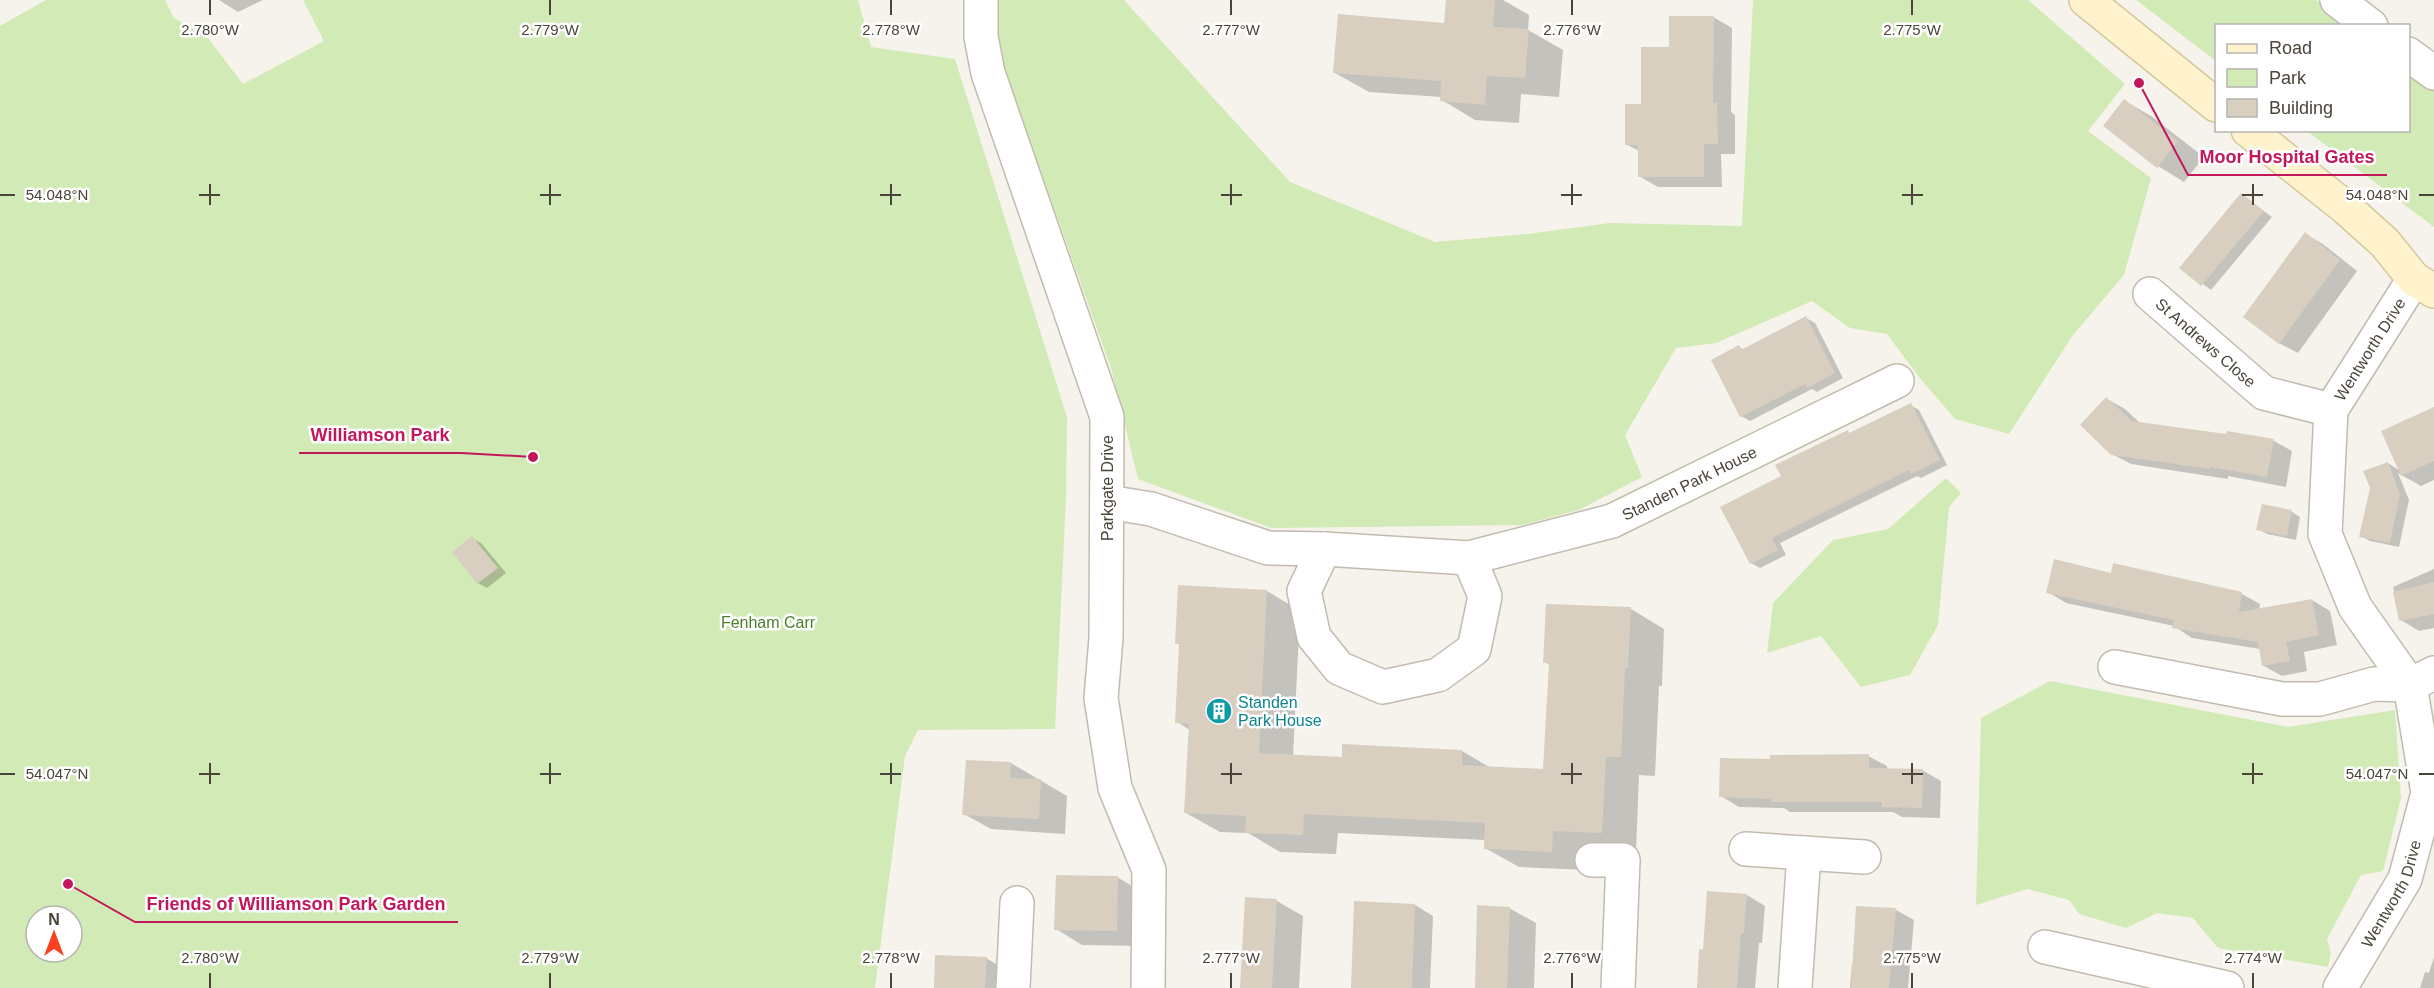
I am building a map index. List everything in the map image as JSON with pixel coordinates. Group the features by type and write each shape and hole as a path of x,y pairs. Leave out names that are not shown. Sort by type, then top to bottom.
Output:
{"street":[{"name":"Parkgate Drive","path":"981,0 981,37 988,74 1107,417 1106,638 1101,698 1115,788 1149,870 1148,988"},
{"path":"2086,0 2215,103"},
{"path":"2337,0 2368,24"},
{"path":"2410,55 2434,73"},
{"path":"2251,132 2346,208 2385,243 2424,285"},
{"name":"Wentworth Drive","path":"2340,988 2405,879 2428,793 2422,679 2355,607 2325,534 2331,410 2424,285"},
{"name":"St Andrews Close","path":"2150,294 2264,393 2331,410"},
{"name":"Standen Park House","path":"1108,502 1151,509 1268,548 1469,558 1612,521 1897,381"},
{"path":"1324,549 1304,591 1314,637 1339,668 1383,687 1438,675 1474,649 1485,597 1469,558"},
{"path":"2115,667 2282,699 2320,699 2374,684 2422,679"},
{"path":"1746,849 1864,857"},
{"path":"1795,988 1804,853"},
{"path":"1592,860 1623,860 1618,988"},
{"path":"1013,988 1017,903"},
{"path":"2045,947 2228,988"}],"green space":[{"name":"Fenham Carr","path":"46,0 165,0 174,18 208,38 243,84 324,41 303,0 858,0 871,47 955,59 1067,417 1066,498 1055,729 918,730 905,756 875,988 0,988 0,26"},
{"path":"995,0 1124,0 1290,182 1435,242 1527,234 1610,223 1742,226 1753,0 2028,0 2125,84 2088,131 2151,178 2124,275 2073,335 2009,434 1955,419 1919,377 1887,334 1850,328 1812,301 1716,343 1676,348 1625,435 1642,477 1579,510 1522,525 1271,528 1138,479 1111,368 995,43"},
{"path":"2136,0 2316,0 2349,24 2215,24 2215,60"},
{"path":"2410,71 2434,89 2434,227 2308,132 2410,132"},
{"path":"1946,478 1961,493 1949,507 1938,625 1910,675 1861,687 1821,636 1767,653 1773,603 1833,540 1888,529"},
{"path":"2050,681 2288,727 2395,710 2401,798 2383,871 2361,875 2327,939 2331,953 2328,967 2218,948 2193,918 2157,913 2126,928 2079,914 2069,900 2027,889 1976,905 1981,718"}],"building":[{"path":"1446,0 1495,0 1493,27 1529,29 1525,78 1487,76 1485,105 1440,101 1441,81 1333,73 1338,14 1444,23"},
{"path":"1669,16 1714,16 1713,103 1717,103 1718,144 1704,144 1704,177 1638,177 1638,145 1625,145 1625,104 1641,104 1641,47 1669,47"},
{"path":"2124,99 2178,141 2157,168 2103,126"},
{"path":"2241,193 2264,211 2201,286 2179,268"},
{"path":"2305,232 2340,260 2279,344 2243,317"},
{"path":"1806,316 1835,373 1807,388 1805,384 1740,417 1711,360 1739,345 1741,350"},
{"path":"2106,397 2132,421 2226,434 2227,431 2274,439 2267,477 2210,467 2210,469 2111,455 2080,425"},
{"path":"1911,403 1940,460 1911,474 1909,470 1772,538 1778,550 1750,564 1720,507 1781,476 1775,465"},
{"path":"2434,407 2434,461 2401,476 2381,431"},
{"path":"2388,462 2400,494 2390,543 2359,537 2370,488 2363,471"},
{"path":"2262,504 2292,510 2287,536 2256,530"},
{"path":"472,536 498,568 477,584 452,552"},
{"path":"2054,559 2111,573 2113,563 2242,592 2239,612 2312,599 2319,635 2286,642 2290,661 2262,666 2258,642 2172,628 2174,620 2046,593"},
{"path":"2434,582 2434,614 2399,621 2393,592"},
{"name":"Standen Park House","path":"1178,585 1267,590 1259,753 1342,757 1342,744 1462,750 1462,765 1543,769 1549,663 1543,663 1546,604 1631,607 1628,668 1625,668 1621,757 1606,757 1602,833 1553,831 1552,852 1484,849 1485,823 1304,814 1303,835 1245,833 1246,816 1184,813 1189,724 1175,723 1179,644 1175,644"},
{"path":"1869,754 1869,768 1923,769 1922,808 1882,807 1882,802 1771,802 1771,799 1719,797 1720,758 1770,759 1770,755"},
{"path":"966,760 1011,762 1010,778 1041,779 1039,819 962,815"},
{"path":"1056,875 1118,876 1117,931 1054,930"},
{"path":"1707,891 1747,894 1744,933 1741,933 1737,988 1697,988 1699,949 1703,950"},
{"path":"1245,897 1277,899 1272,988 1240,988"},
{"path":"1354,901 1415,904 1412,988 1351,988"},
{"path":"1477,905 1510,907 1507,988 1475,988"},
{"path":"1856,906 1896,908 1889,988 1851,988"},
{"path":"935,955 987,957 985,988 934,988"}],"place":[{"name":"Moor Hospital Gates","path":"2139,83"},
{"name":"Williamson Park","path":"533,457"},
{"name":"Standen Park House","path":"1219,711"},
{"name":"Friends of Williamson Park Garden","path":"68,884"}]}
